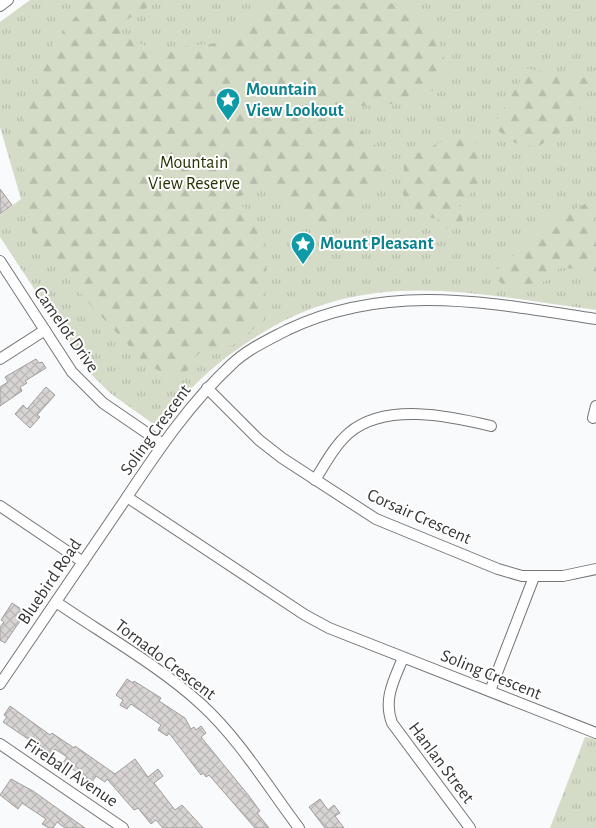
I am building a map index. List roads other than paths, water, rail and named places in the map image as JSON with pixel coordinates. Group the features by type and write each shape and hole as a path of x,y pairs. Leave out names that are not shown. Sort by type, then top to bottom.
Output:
{"street":[{"path":"0,6 8,0"},
{"name":"Camelot Drive","path":"0,261 72,372 103,404 163,444"},
{"name":"Soling Crescent","path":"596,318 481,302 410,298 375,303 323,315 264,342 234,362 207,388 179,421 127,497 313,620 402,658 596,733"},
{"path":"0,359 45,330"},
{"name":"Corsair Crescent","path":"207,388 259,440 366,514 389,525 498,569 534,577 568,576 596,569"},
{"path":"593,418 596,406"},
{"path":"315,480 344,437 372,420 390,416 425,415 448,417 491,426"},
{"name":"Bluebird Road","path":"0,684 4,670 56,602 127,497"},
{"path":"0,506 83,562"},
{"path":"490,691 534,577"},
{"name":"Tornado Crescent","path":"56,602 181,688 203,706 223,727 299,828"},
{"name":"Hanlan Street","path":"402,658 389,695 389,712 392,723 470,828"},
{"name":"Fireball Avenue","path":"0,744 123,828"}],"place":[{"name":"Mountain View Lookout","path":"228,121"},
{"name":"Mount Pleasant","path":"303,265"}],"park label":[{"name":"Mountain View Reserve","path":"194,173"}]}
